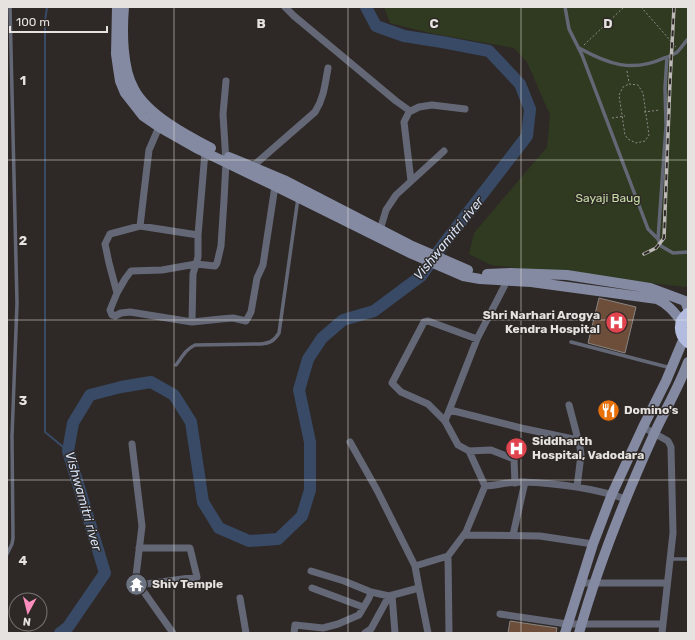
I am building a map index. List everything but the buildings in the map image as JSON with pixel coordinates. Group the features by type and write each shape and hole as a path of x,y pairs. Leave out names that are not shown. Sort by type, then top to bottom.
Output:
{"highway":[{"path":"685,318 680,327 686,340"}],"street":[{"path":"117,7 116,54 120,81 125,93 143,116 158,127 205,152 253,166 284,180 380,230 411,250"},
{"path":"124,7 126,68 133,88 151,110 167,122 226,159 298,197 411,250 480,279 531,282 657,299 666,303 685,318"},
{"path":"285,7 396,101 410,111"},
{"path":"253,166 315,112 321,103 324,93 328,68"},
{"path":"226,81 223,114 226,159 221,246 217,263 215,266 196,264 162,270 132,270 117,293 110,310 112,315 115,316 121,313 130,312 192,322 227,318 246,321 251,312 257,278 263,265 275,186"},
{"path":"411,181 404,122 409,112 419,107 432,105 465,110"},
{"path":"140,226 149,150 158,127"},
{"path":"380,230 390,203 396,195 444,151"},
{"path":"192,322 191,305 193,274 198,257 198,234 205,152"},
{"path":"117,293 108,263 105,244 110,234 140,226 198,234"},
{"path":"464,273 567,275 650,288 685,301 688,309"},
{"path":"445,422 477,339 508,281"},
{"path":"477,339 428,321 424,322 392,383 401,392 428,404 445,422 458,445 469,451 492,450 514,459 515,483"},
{"path":"566,628 593,544 612,494 671,368 686,340"},
{"path":"580,629 595,583 626,499 654,433 687,368"},
{"path":"569,405 581,455 577,487"},
{"path":"450,410 521,428 578,440"},
{"path":"643,427 668,441 671,447 673,533 662,633"},
{"path":"350,442 377,490 415,566 428,633"},
{"path":"132,444 142,526 136,576 139,585 173,633"},
{"path":"415,566 448,556 466,532 485,486 469,451"},
{"path":"485,486 525,482 577,487 612,494 626,499"},
{"path":"513,535 525,482"},
{"path":"464,535 540,536 593,544"},
{"path":"139,548 190,548 197,577 139,585"},
{"path":"448,556 449,633"},
{"path":"311,571 344,581 371,592 391,596 419,588"},
{"path":"580,583 668,583"},
{"path":"312,588 363,607"},
{"path":"294,633 295,625 323,628 338,624 359,615 371,592"},
{"path":"365,633 371,629 391,596"},
{"path":"391,596 395,633"},
{"path":"240,598 246,633"},
{"path":"500,614 566,628 580,629 663,624"}],"lane":[{"path":"7,554 13,538 12,436 17,303 10,7"},
{"path":"565,7 569,29 579,48 605,120 648,229 658,239 661,246 673,253 688,252"},
{"path":"579,48 617,65 640,66 667,57 678,50 688,39"},
{"path":"658,239 666,126 665,88 667,57"},
{"path":"176,365 184,353 195,345 261,344 270,343 275,339 278,333 298,197"},
{"path":"571,342 671,368"},
{"path":"670,559 688,559"}],"path":[{"path":"579,48 624,7"},
{"path":"640,7 678,50"},
{"path":"626,65 629,84"},
{"path":"629,84 638,85 642,90 647,112 649,135 646,141 634,143 625,135 619,94 623,87 629,84"},
{"path":"644,112 666,110"},
{"path":"605,120 625,116"}],"green space":[{"name":"Sayaji Baug","path":"384,7 688,7 688,285 685,287 491,265 469,254 474,233 547,147 550,115 527,62 514,48 430,33 390,23"}],"waterway":[{"path":"47,7 45,21 45,432 68,451"},
{"name":"Vishwamitri river","path":"60,633 68,627 105,573 68,451 73,423 90,395 121,387 151,382 174,395 191,422 203,502 219,528 249,541 278,539 302,516 310,490 310,442 299,390 308,359 322,338 343,320 374,311 421,276 527,136 530,109 520,84 489,51 404,36 376,26 366,7"}],"railway":[{"path":"644,254 656,248 664,238 674,7"}],"place":[{"name":"Shri Narhari Arogya Kendra Hospital","path":"616,322"},
{"name":"Domino's","path":"608,410"},
{"name":"Siddharth Hospital, Vadodara","path":"516,448"},
{"name":"Shiv Temple","path":"137,584"}]}
